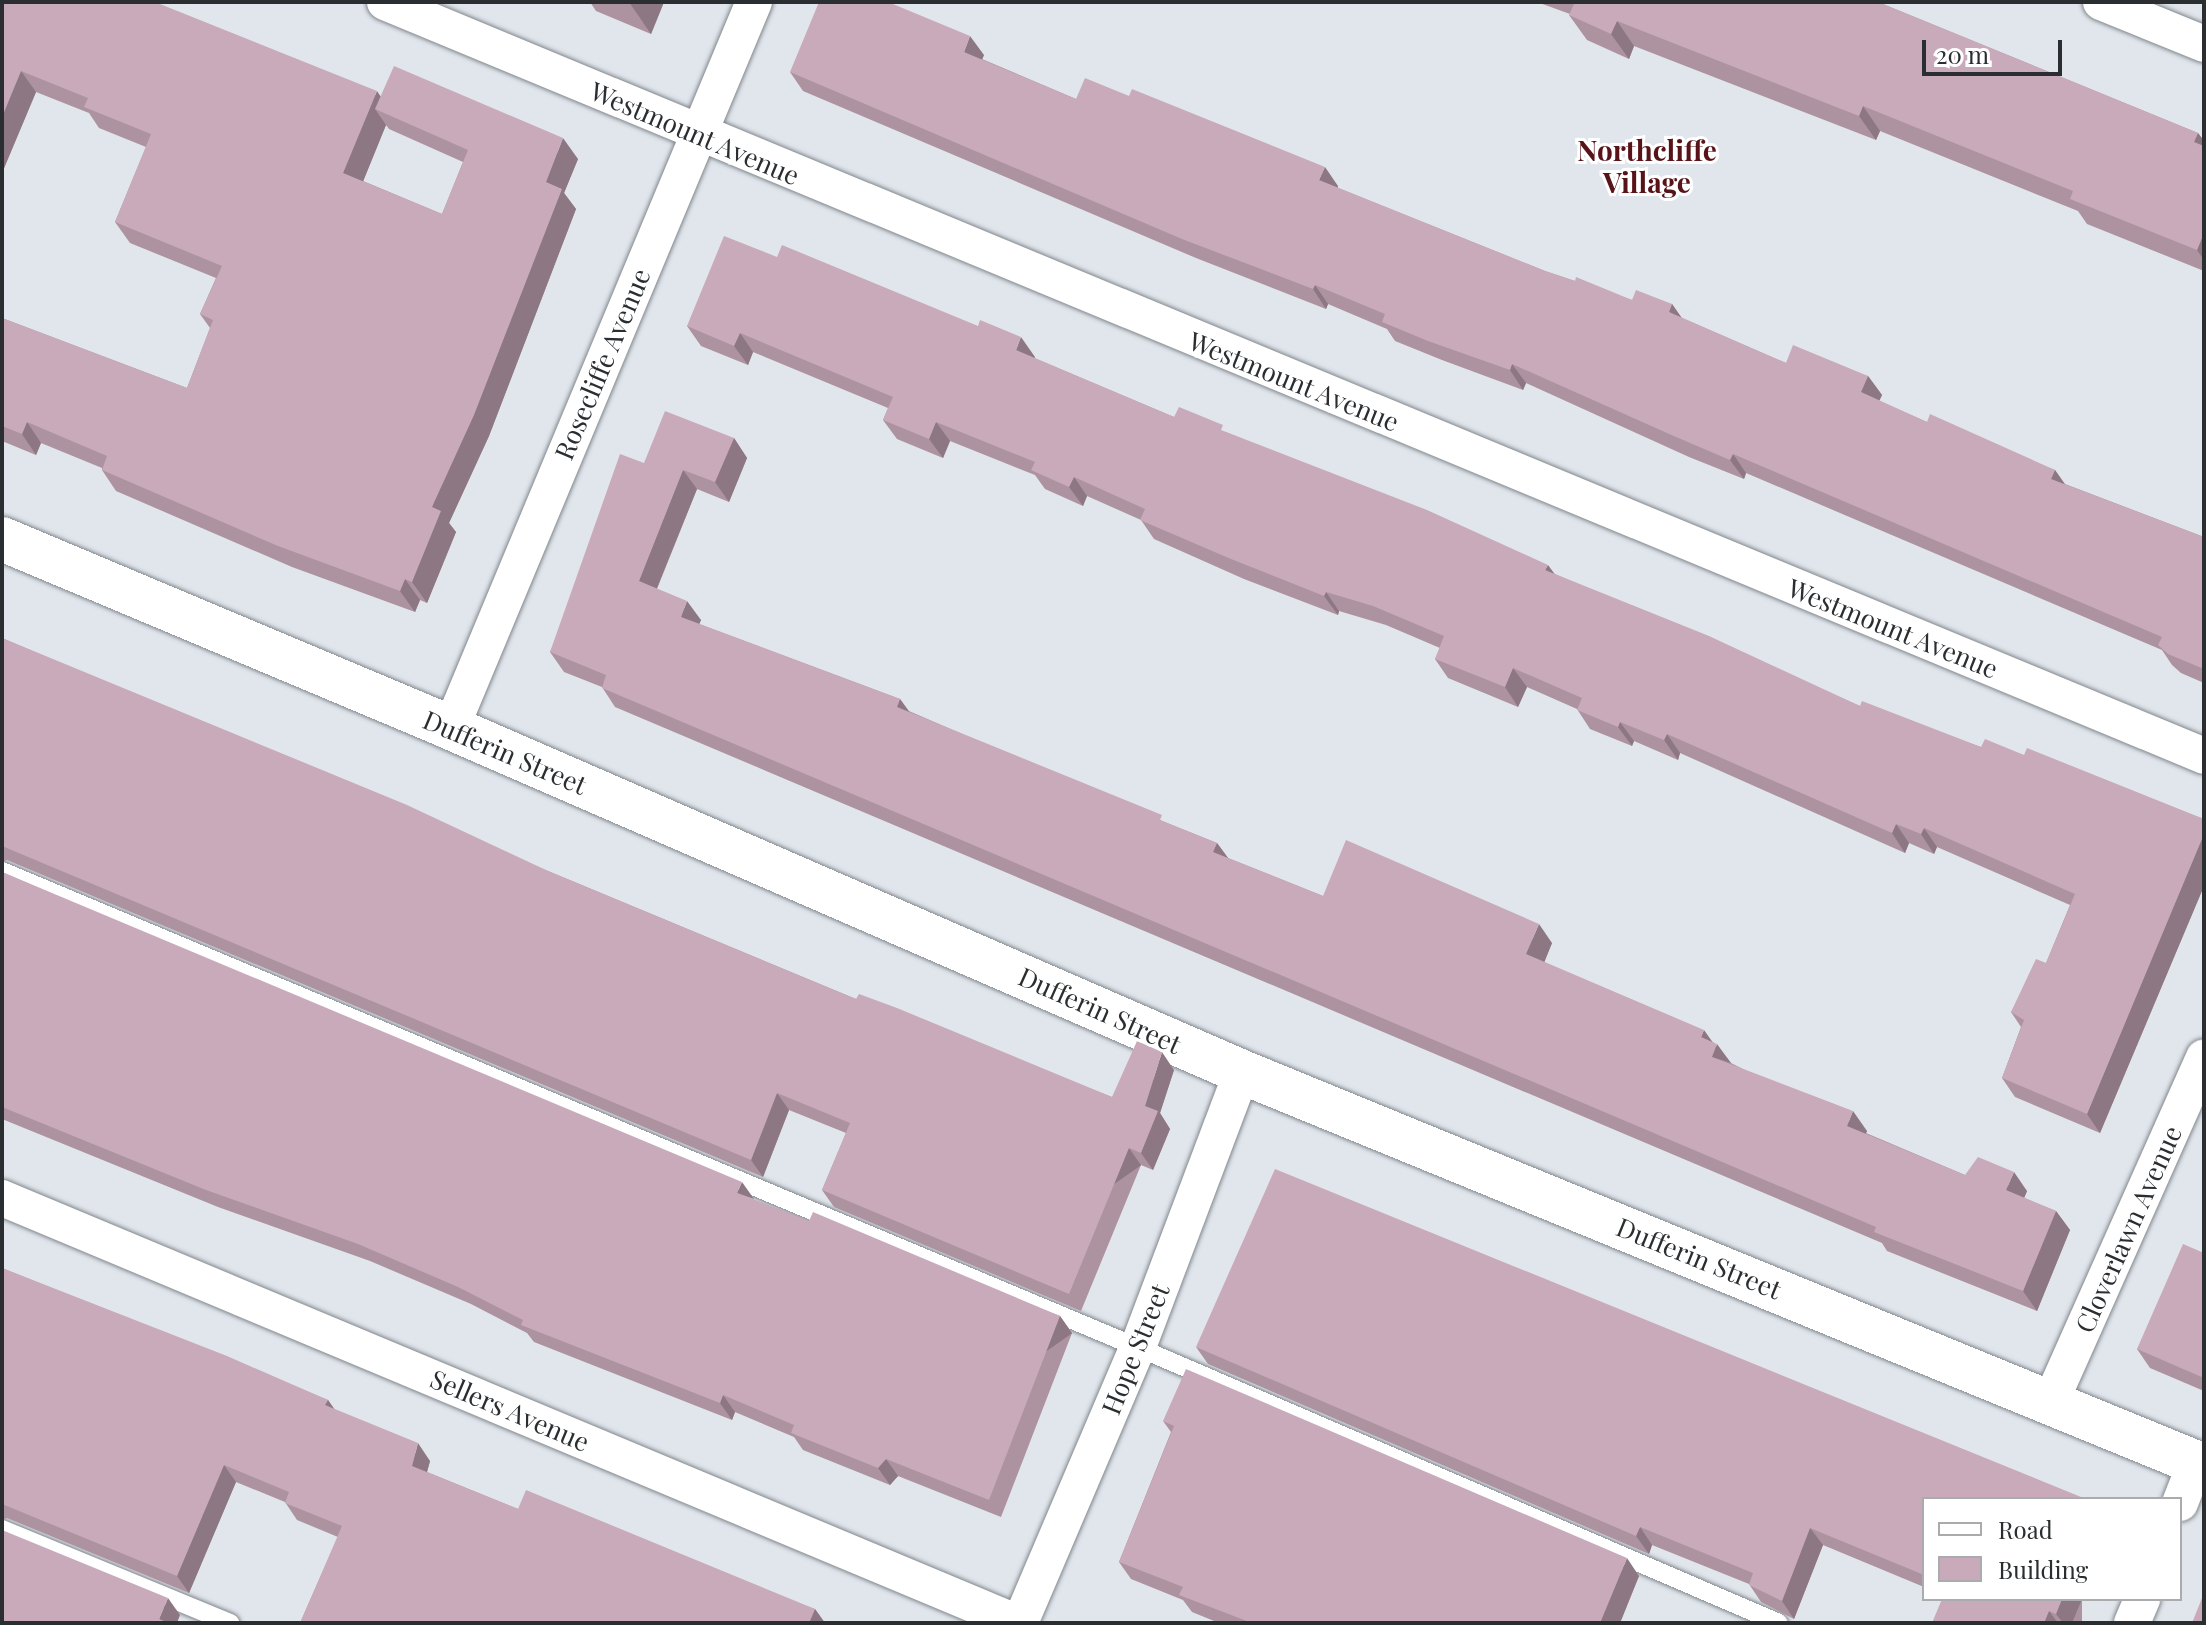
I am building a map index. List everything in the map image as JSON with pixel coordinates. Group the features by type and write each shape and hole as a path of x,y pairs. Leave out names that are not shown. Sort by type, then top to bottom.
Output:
{"main road":[{"name":"Dufferin Street","path":"2,539 451,728 1242,1072 2200,1464"}],"street":[{"name":"Westmount Avenue","path":"385,2 697,135 2204,756"},
{"name":"Rosecliffe Avenue","path":"451,728 754,2"},
{"path":"2101,2 2204,44"},
{"name":"Cloverlawn Avenue","path":"2051,1401 2204,1057"},
{"name":"Hope Street","path":"1019,1623 1138,1347 1242,1072"},
{"name":"Sellers Avenue","path":"2,1198 1019,1623"},
{"path":"2182,1499 2200,1464"},
{"path":"2132,1623 2141,1601"}],"lane":[{"path":"2,871 1138,1347 1775,1622"},
{"path":"2,1529 230,1623"}],"building":[{"path":"2,2 155,2 377,91 343,173 442,214 468,150 375,109 394,66 563,138 546,182 562,189 474,415 432,507 441,511 412,582 405,579 400,591 278,546 102,470 107,456 27,422 22,434 2,426 2,318 187,388 213,320 200,314 222,266 115,222 151,134 84,107 88,98 21,71 2,117"},
{"path":"819,2 888,2 970,36 964,52 1076,99 1085,78 1129,96 1132,89 1325,167 1319,180 1545,271 1575,281 1576,277 1632,300 1636,290 1672,304 1669,312 1786,363 1793,345 1868,376 1861,392 1927,422 1930,414 2055,470 2051,479 2204,537 2204,669 2168,654 2158,645 2162,637 1733,454 1730,460 1512,364 1510,370 1428,341 1382,322 1385,314 1315,285 1313,289 1182,239 790,72"},
{"path":"1575,2 1878,2 2198,133 2194,142 2204,146 2204,233 2197,250 2070,199 2073,191 1863,106 1859,116 1617,21 1611,34 1569,15"},
{"path":"724,236 777,257 782,245 978,326 980,320 1021,337 1016,350 1174,417 1179,407 1223,425 1221,430 1427,510 1548,565 1545,570 1709,636 1860,706 1862,701 1981,747 1985,739 2024,755 2027,748 2204,819 2204,834 2087,1114 2002,1078 2024,1020 2011,1012 2036,959 2046,963 2075,894 1924,828 1921,834 1896,824 1892,833 1667,734 1664,740 1620,722 1618,727 1577,710 1582,698 1513,668 1505,687 1435,659 1444,636 1373,606 1326,592 1324,596 1231,559 1140,520 1145,509 1074,477 1069,487 1031,470 1035,462 936,422 929,439 883,420 893,397 740,333 734,346 687,326"},
{"path":"665,411 734,438 715,482 683,470 639,581 687,601 681,617 900,699 897,707 1162,815 1160,820 1217,843 1213,852 1323,896 1346,840 1539,924 1526,954 1704,1030 1701,1037 1717,1044 1712,1057 1853,1111 1847,1126 1965,1175 1978,1157 2014,1172 2006,1190 2056,1211 2023,1291 1874,1232 1876,1227 602,688 606,675 550,652 620,454 644,463"},
{"path":"2,638 407,805 548,871 856,999 859,994 897,1008 1112,1097 1137,1041 1162,1052 1145,1106 1158,1111 1141,1153 1129,1148 1069,1294 822,1190 850,1123 777,1093 751,1160 2,846"},
{"path":"2,872 742,1182 737,1193 809,1221 813,1212 1060,1316 989,1500 886,1459 878,1468 791,1433 794,1425 723,1395 720,1403 521,1325 523,1320 458,1287 358,1244 206,1190 2,1107"},
{"path":"1275,1169 2081,1497 1922,1497 1922,1574 1810,1528 1782,1601 1749,1585 1753,1573 1640,1527 1636,1536 1196,1347"},
{"path":"2183,1244 2204,1253 2204,1378 2137,1349"},
{"path":"2,1268 227,1356 328,1400 325,1405 418,1443 412,1466 518,1509 526,1490 815,1609 809,1623 300,1623 342,1526 285,1503 289,1492 224,1465 177,1576 2,1504"},
{"path":"1186,1369 1627,1558 1600,1623 1252,1623 1179,1595 1183,1587 1119,1562 1174,1426 1163,1421"},
{"path":"2,1530 168,1598 159,1619 169,1623 2,1623"},
{"path":"2204,1593 2204,1623 2192,1623"},
{"path":"1941,1601 2061,1601 2056,1614 2049,1611 2044,1623 1932,1623"}],"district":[{"name":"Northcliffe Village","path":"1647,166"}]}
